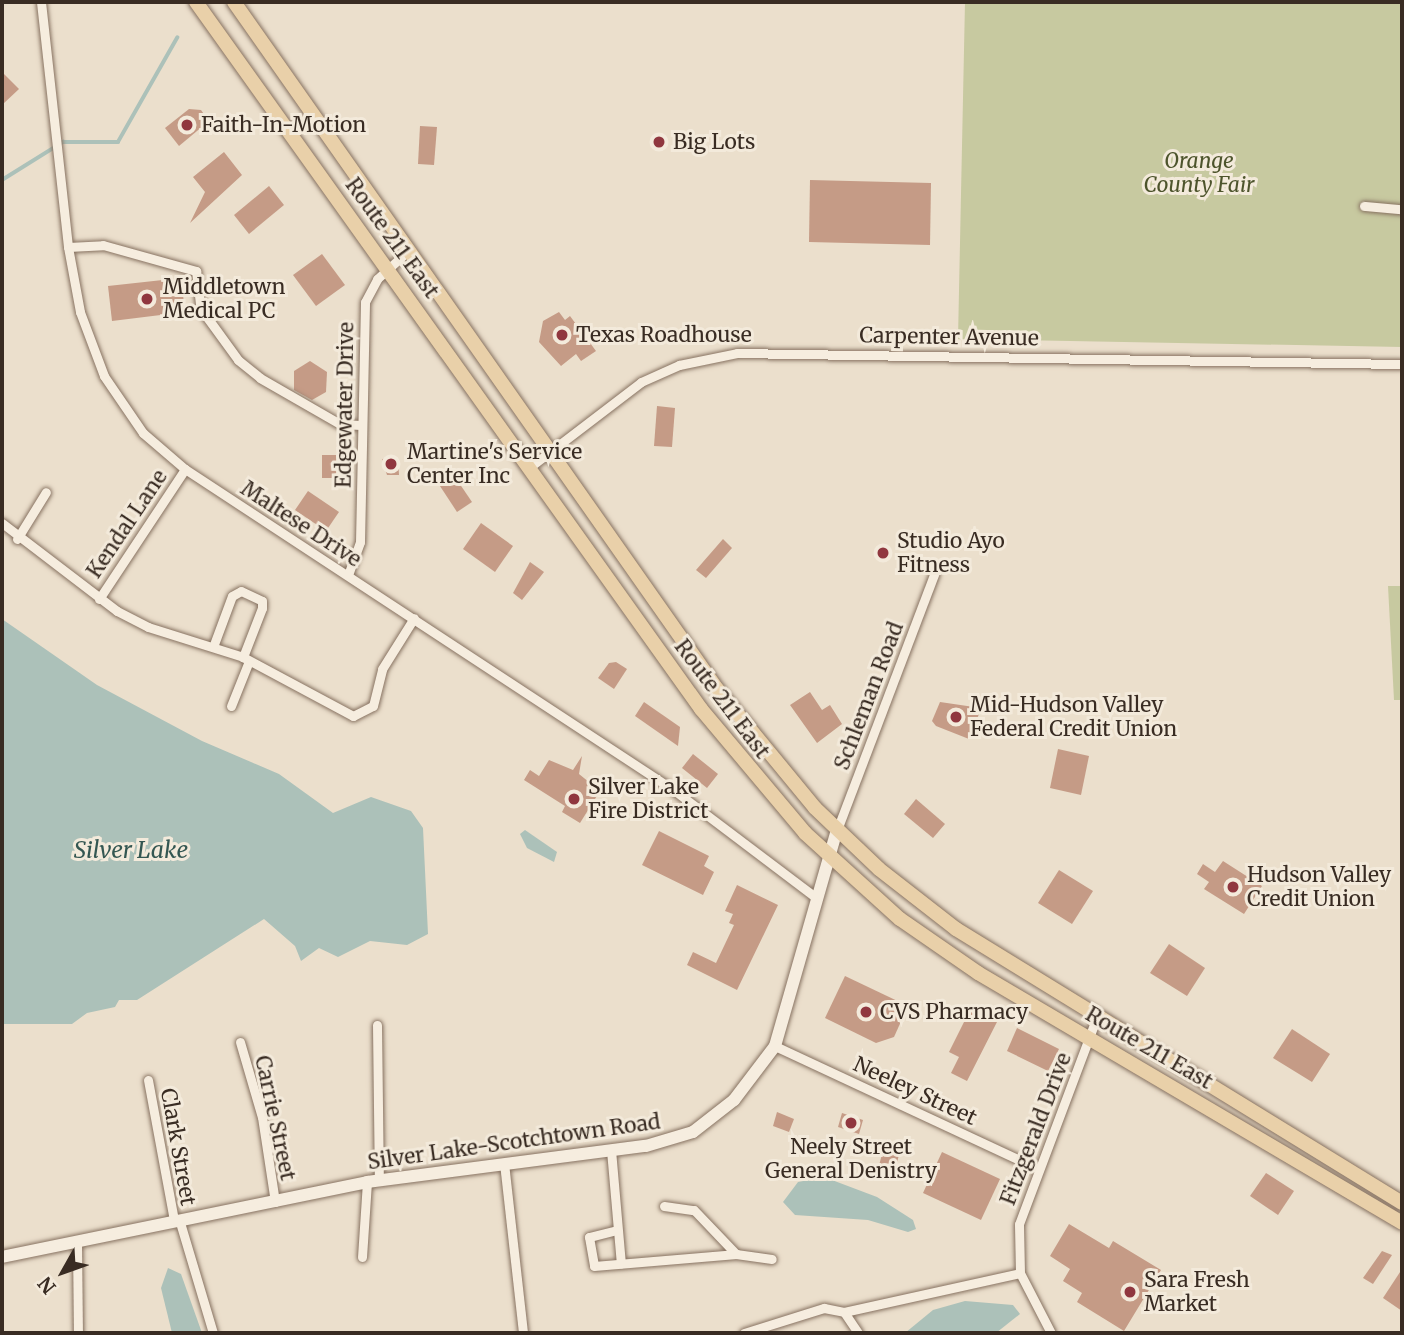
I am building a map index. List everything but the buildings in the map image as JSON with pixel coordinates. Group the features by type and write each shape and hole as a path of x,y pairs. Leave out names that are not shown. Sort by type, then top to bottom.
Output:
{"main road":[{"name":"Route 211 East","path":"196,2 389,268 724,740 828,856 934,944 1402,1223"},
{"name":"Route 211 East","path":"234,2 739,720 837,830 956,929 1402,1203"}],"street":[{"name":"Maltese Drive","path":"41,2 68,247 80,312 104,376 143,433 185,469 675,790 814,896"},
{"path":"1364,206 1402,209"},
{"path":"68,247 103,245 196,271 201,309 238,360 260,378 340,424 361,425"},
{"name":"Edgewater Drive","path":"348,575 360,542 365,302 389,268 409,250"},
{"name":"Carpenter Avenue","path":"530,467 657,374 705,358 754,351 1402,364"},
{"name":"Kendal Lane","path":"99,599 185,469"},
{"path":"17,539 46,492"},
{"path":"2,523 17,539 99,599 148,627 246,659 359,716 373,706 382,669 414,618"},
{"name":"Schleman Road","path":"837,830 934,574"},
{"path":"213,647 232,596 241,591 262,601 230,706"},
{"name":"Silver Lake-Scotchtown Road","path":"2,1256 373,1181 611,1150 671,1140 701,1128 734,1100 775,1045 814,896 837,830"},
{"name":"Fitzgerald Drive","path":"1051,1333 1020,1273 1019,1224 1097,1016"},
{"path":"362,1257 373,1181 377,1025"},
{"name":"Carrie Street","path":"240,1042 262,1117 275,1202"},
{"name":"Neeley Street","path":"775,1045 1039,1169"},
{"name":"Clark Street","path":"148,1080 176,1219 213,1333"},
{"path":"611,1150 621,1264"},
{"path":"504,1163 523,1333"},
{"path":"664,1206 694,1210 736,1254"},
{"path":"617,1230 589,1237 586,1244 594,1266 736,1254 772,1259"},
{"path":"77,1242 78,1333"},
{"path":"744,1333 804,1312 844,1312 1020,1273"},
{"path":"844,1312 858,1333"}],"green space":[{"name":"Orange County Fair","path":"965,2 1402,2 1402,347 958,339"},
{"path":"1388,586 1402,586 1402,700 1394,700"}],"water":[{"name":"Silver Lake","path":"2,619 97,685 202,741 279,774 333,813 371,797 411,811 423,828 428,934 407,945 370,941 338,957 319,948 301,961 295,946 264,919 137,1000 119,1000 115,1007 87,1013 72,1024 2,1024"},
{"path":"525,830 557,852 554,862 527,848 520,834"},
{"path":"824,1177 877,1197 913,1220 916,1229 908,1232 868,1220 795,1215 783,1202 798,1182"},
{"path":"168,1268 181,1274 202,1333 172,1333 161,1288"},
{"path":"965,1301 1013,1305 1020,1314 996,1333 905,1333 933,1310"}],"waterway":[{"path":"2,180 63,142 118,142 177,38"}],"place":[{"name":"Faith-In-Motion","path":"187,125"},
{"name":"Big Lots","path":"659,142"},
{"name":"Middletown Medical PC","path":"147,299"},
{"name":"Texas Roadhouse","path":"562,335"},
{"name":"Martine's Service Center Inc","path":"391,464"},
{"name":"Studio Ayo Fitness","path":"883,553"},
{"name":"Mid-Hudson Valley Federal Credit Union","path":"956,717"},
{"name":"Silver Lake Fire District","path":"574,799"},
{"name":"Hudson Valley Credit Union","path":"1233,887"},
{"name":"CVS Pharmacy","path":"866,1012"},
{"name":"Neely Street General Denistry","path":"851,1123"},
{"name":"Sara Fresh Market","path":"1130,1292"}]}
